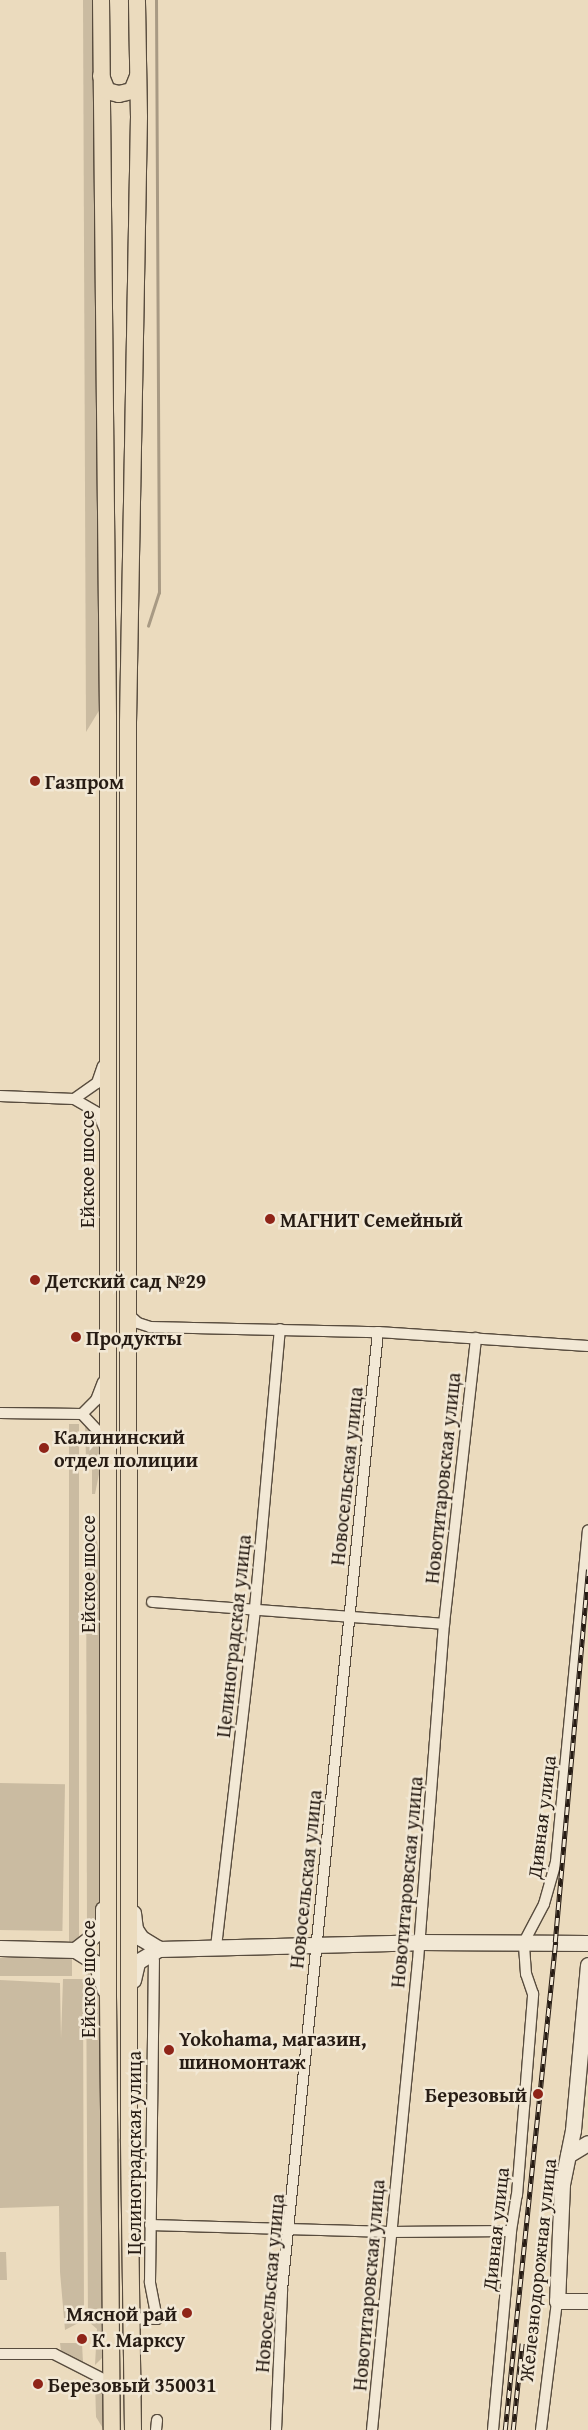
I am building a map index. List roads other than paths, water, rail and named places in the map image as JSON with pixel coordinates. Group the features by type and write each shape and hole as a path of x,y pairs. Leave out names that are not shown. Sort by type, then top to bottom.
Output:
{"main road":[{"name":"Ейское шоссе","path":"101,0 100,117 108,717 108,1996 112,2430"},
{"name":"Ейское шоссе","path":"133,2430 128,1908 128,722 139,117 137,0"},
{"path":"100,74 107,91 119,94 132,91 138,74"},
{"path":"100,117 107,103 119,100 134,106 139,117"}],"street":[{"path":"74,1099 97,1083 101,1076 102,1038 108,1035"},
{"path":"0,1096 74,1099 98,1113 108,1139"},
{"path":"128,1314 138,1323 150,1326 378,1332 588,1346"},
{"path":"128,1345 137,1334 150,1326"},
{"name":"Целиноградская улица","path":"216,1947 255,1608 280,1329"},
{"name":"Новосельская улица","path":"276,2430 282,2290 291,2228 316,1945 378,1332"},
{"name":"Новотитаровская улица","path":"372,2430 420,1942 444,1624 476,1338"},
{"path":"0,1413 82,1414 96,1400 103,1385 104,1352 108,1343"},
{"path":"82,1414 96,1430 108,1450"},
{"name":"Дивная улица","path":"493,2430 511,2231 517,2195 533,1994 526,1974 524,1942 544,1904 556,1862 588,1531"},
{"path":"152,1602 255,1608 444,1624"},
{"path":"75,1950 92,1939 103,1922 103,1880 108,1875"},
{"path":"128,1908 141,1938 157,1955"},
{"path":"129,2008 133,2002 133,1970 137,1962 157,1955 216,1947 420,1942 588,1943"},
{"path":"0,1948 75,1950 96,1963 108,1996"},
{"name":"Целиноградская улица","path":"131,2318 157,2319 150,2282 150,2225 157,1955"},
{"name":"Железнодорожная улица","path":"541,2430 557,2301 562,2184 568,2155 588,1965"},
{"path":"568,2155 588,2143"},
{"path":"150,2225 390,2232 511,2231"},
{"path":"557,2301 588,2302"},
{"path":"90,2370 106,2362 106,2339 110,2332"},
{"path":"0,2354 54,2354 90,2370 106,2383 107,2397 112,2400"}],"waterway":[{"path":"148,626 159,593 156,0"}],"railway":[{"path":"505,2430 555,1942 588,1569"},
{"path":"513,2430 522,2343"}],"place":[{"name":"Газпром","path":"35,781"},
{"name":"МАГНИТ Семейный","path":"270,1219"},
{"name":"Детский сад №29","path":"35,1280"},
{"name":"Продукты","path":"76,1337"},
{"name":"Калининский отдел полиции","path":"44,1448"},
{"name":"Yokohama, магазин, шиномонтаж","path":"169,2050"},
{"name":"Березовый","path":"538,2094"},
{"name":"Мясной рай","path":"187,2313"},
{"name":"К. Марксу","path":"82,2339"},
{"name":"Березовый 350031","path":"38,2384"}]}
